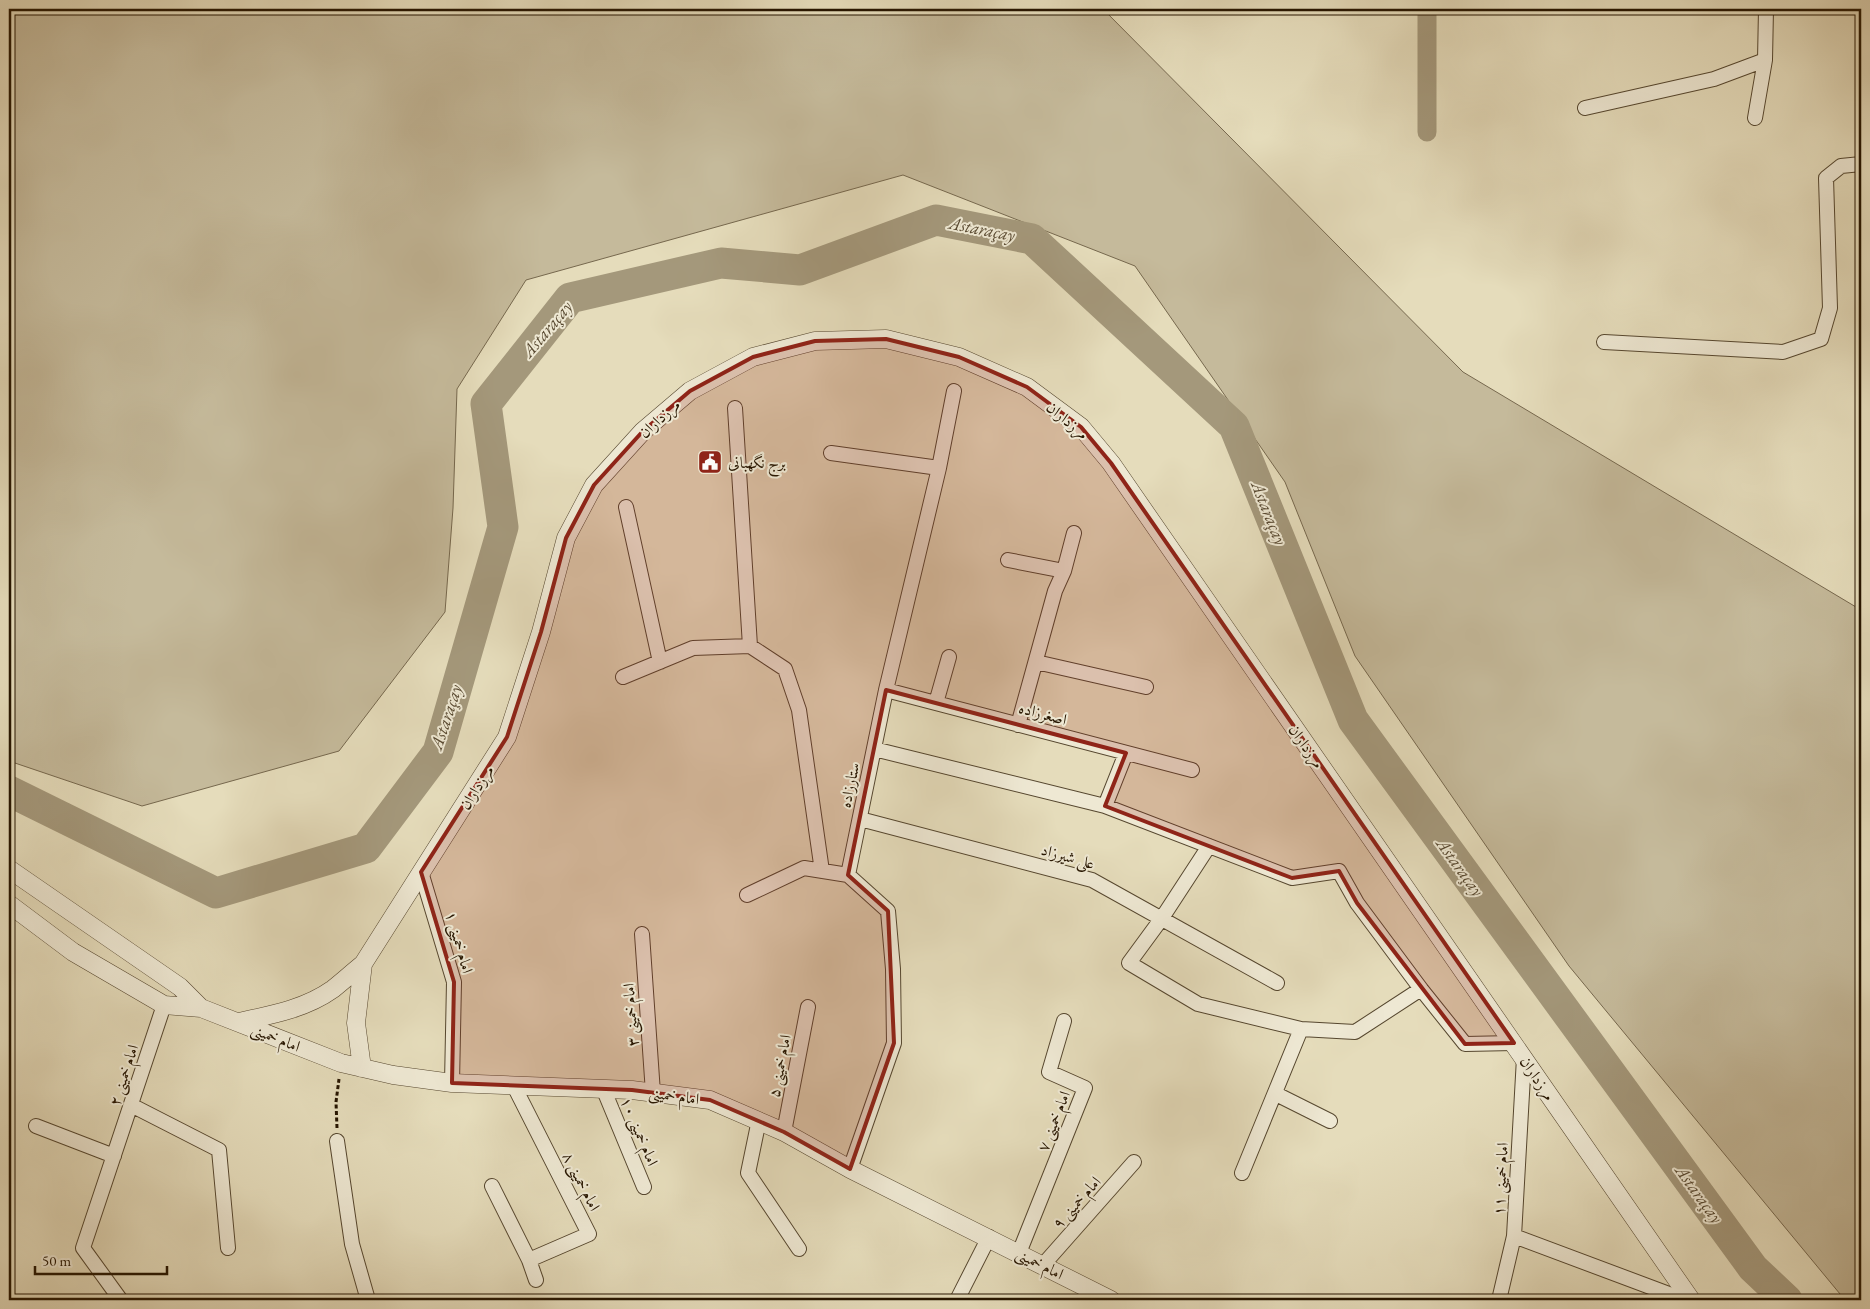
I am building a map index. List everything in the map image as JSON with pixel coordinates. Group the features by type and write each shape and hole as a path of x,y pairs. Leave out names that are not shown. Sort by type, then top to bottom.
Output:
{"street":[{"path":"1755,118 1765,60 1766,9"},
{"path":"1585,108 1714,79 1765,60"},
{"path":"1604,342 1783,352 1821,339 1830,308 1826,178 1841,166 1861,164"},
{"name":"مرزداران","path":"238,1022 289,1011 312,1001 332,989 363,964 507,737 541,632 566,538 594,485 643,431 690,391 753,357 815,341 886,339 959,357 1027,387 1081,427 1111,463 1691,1300"},
{"name":"ستارزاده","path":"848,876 886,690 939,468 954,391"},
{"path":"734,408 750,646"},
{"path":"831,453 939,468"},
{"path":"626,507 660,662"},
{"path":"1018,725 1055,591 1064,571 1074,533"},
{"path":"1008,560 1064,571"},
{"path":"623,676 693,648 750,646 785,669 798,710 822,871"},
{"path":"936,703 949,658"},
{"path":"1036,662 1146,686"},
{"name":"اصغرزاده","path":"886,690 1192,770"},
{"path":"874,749 1105,806 1292,878 1338,871 1357,903 1465,1044 1514,1043"},
{"path":"1105,806 1126,753"},
{"name":"علی شیرزاد","path":"860,819 1092,880 1277,983"},
{"path":"1209,846 1162,918 1129,963 1198,1004 1301,1029 1355,1032 1421,989"},
{"path":"746,895 804,868 848,876 888,911 893,969 894,1043 850,1169"},
{"name":"امام خمینی","path":"9,869 180,987 201,1008"},
{"name":"امام خمینی ۱","path":"421,872 454,982 452,1084"},
{"name":"امام خمینی","path":"9,904 73,952 164,1005 201,1008 341,1063 452,1084 603,1088 653,1092 710,1100 784,1132 850,1169 989,1237 1111,1300"},
{"name":"امام خمینی ۳","path":"642,934 653,1092"},
{"name":"مرزداران","path":"362,1068 356,1023 363,964"},
{"name":"امام خمینی ۲","path":"117,1300 120,1299 83,1248 164,1005"},
{"name":"امام خمینی ۵","path":"784,1132 808,1007"},
{"name":"امام خمینی ۷","path":"1019,1253 1085,1088 1049,1072 1064,1021"},
{"path":"1242,1173 1276,1094 1301,1029"},
{"name":"امام خمینی ۱۱","path":"1499,1300 1514,1236 1524,1058"},
{"name":"امام خمینی ۸","path":"514,1086 589,1234 529,1260"},
{"name":"امام خمینی ۱۰","path":"603,1088 644,1187"},
{"path":"1276,1094 1330,1121"},
{"path":"131,1105 219,1150 228,1248"},
{"path":"759,1120 748,1173 798,1250"},
{"path":"36,1126 114,1156"},
{"path":"337,1141 352,1244 368,1300"},
{"name":"امام خمینی ۹","path":"1043,1265 1134,1162"},
{"path":"492,1186 529,1260 536,1280"},
{"path":"1514,1236 1685,1300"},
{"path":"957,1300 989,1237"}],"path":[{"path":"337,1141 336,1102 341,1063"}],"highlighted area":[{"path":"886,339 959,357 1027,387 1081,427 1111,463 1514,1043 1465,1044 1357,903 1339,871 1292,878 1105,806 1126,753 886,690 848,875 888,911 894,1043 850,1169 784,1132 710,1100 632,1090 452,1083 454,982 421,872 507,737 541,632 566,538 594,485 643,431 690,391 753,357 815,341"}],"shaded area":[{"path":"9,9 1103,9 1463,372 1861,610 1861,1300 1845,1300 1569,966 1355,656 1285,482 1135,266 903,175 526,280 457,389 453,508 445,612 339,751 142,806 9,761"}],"waterway":[{"path":"1427,9 1427,132"},
{"name":"Astaraçay","path":"9,791 216,893 366,848 438,752 503,527 486,404 570,298 721,263 800,270 936,220 1032,239 1234,426 1353,720 1753,1268 1787,1300"}],"place":[{"name":"برج نگهبانی","path":"710,462"}]}
